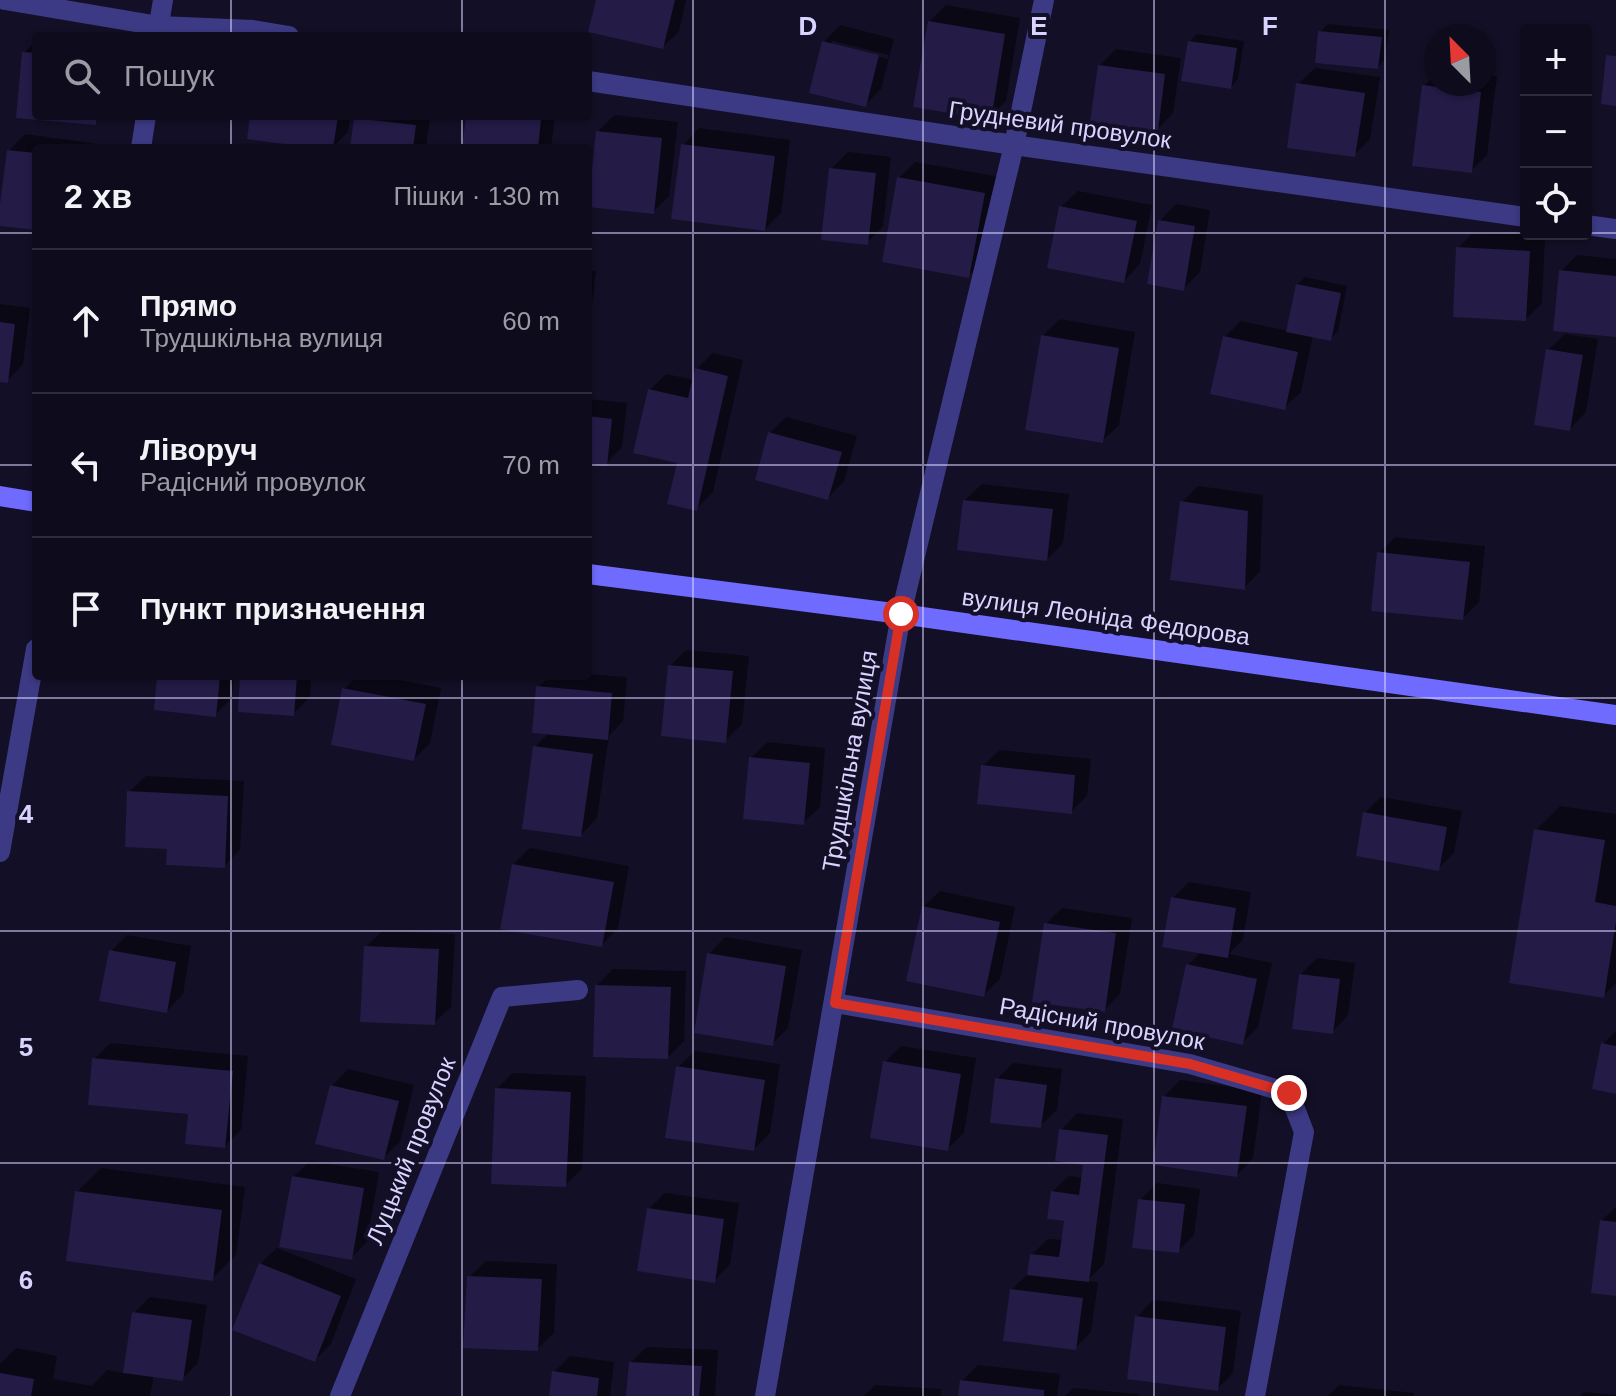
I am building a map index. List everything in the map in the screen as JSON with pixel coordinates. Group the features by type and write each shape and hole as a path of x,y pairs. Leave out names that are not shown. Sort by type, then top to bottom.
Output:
{"street":[{"path":"5,0 158,31 265,32"},
{"path":"158,31 163,0"},
{"name":"Трудшкільна вулиця","path":"765,1396 901,614 1014,145 1044,0"},
{"name":"Грудневий провулок","path":"592,82 1520,216"},
{"path":"142,144 145,120"},
{"path":"1592,226 1616,229"},
{"path":"0,496 32,501"},
{"name":"вулиця Леоніда Федорова","path":"592,575 901,614 1616,715"},
{"path":"0,852 32,672"},
{"name":"Луцький провулок","path":"340,1396 502,997 578,990"},
{"name":"Радісний провулок","path":"835,1003 1190,1064 1289,1093 1304,1132 1255,1396"}],"building":[{"path":"596,0 675,0 663,49 588,32"},
{"path":"928,21 1005,34 991,120 913,107"},
{"path":"1318,31 1382,37 1378,69 1315,63"},
{"path":"822,41 879,55 866,107 809,93"},
{"path":"1188,41 1237,48 1231,89 1181,81"},
{"path":"22,52 32,53 32,119 16,118"},
{"path":"1606,55 1616,56 1616,106 1601,104"},
{"path":"1098,65 1165,74 1158,131 1090,122"},
{"path":"1296,83 1365,93 1355,157 1287,148"},
{"path":"1422,85 1424,96 1481,96 1472,173 1412,166"},
{"path":"39,120 97,120 96,125"},
{"path":"249,120 337,120 334,144 284,144 247,139"},
{"path":"354,120 416,125 414,144 351,144"},
{"path":"466,120 541,120 538,144 462,144"},
{"path":"596,131 662,138 654,214 592,207"},
{"path":"681,144 775,156 765,231 671,219"},
{"path":"7,150 32,153 32,230 0,226"},
{"path":"829,168 876,173 868,245 821,240"},
{"path":"897,177 985,193 969,278 882,262"},
{"path":"1059,206 1137,221 1124,283 1047,268"},
{"path":"1158,220 1195,226 1184,291 1147,284"},
{"path":"1456,247 1530,251 1526,321 1453,317"},
{"path":"1559,270 1616,276 1616,337 1553,331"},
{"path":"1296,284 1341,293 1331,341 1286,332"},
{"path":"0,322 15,324 8,383 0,382"},
{"path":"1041,335 1119,348 1103,443 1025,430"},
{"path":"1223,336 1298,352 1285,410 1210,394"},
{"path":"1546,349 1583,355 1570,431 1534,425"},
{"path":"695,368 728,376 697,511 667,504 677,463 633,453 648,389 688,398"},
{"path":"592,416 612,419 607,466 592,464"},
{"path":"768,432 842,452 828,500 755,480"},
{"path":"963,500 1053,509 1047,561 957,550"},
{"path":"1180,501 1248,511 1245,590 1170,580"},
{"path":"1377,552 1470,562 1463,620 1371,611"},
{"path":"668,665 733,671 726,743 661,736"},
{"path":"157,680 220,680 216,717 154,710"},
{"path":"240,680 297,680 294,716 238,712"},
{"path":"536,686 612,693 608,740 532,733"},
{"path":"342,688 426,704 414,761 331,745"},
{"path":"533,746 593,754 581,837 522,829"},
{"path":"749,757 810,763 804,825 743,819"},
{"path":"981,765 1075,775 1072,814 977,804"},
{"path":"127,791 228,796 225,868 166,865 167,849 125,847"},
{"path":"1363,812 1447,827 1439,871 1356,856"},
{"path":"1534,829 1605,840 1595,902 1616,906 1616,922 1604,998 1509,983"},
{"path":"512,864 614,882 602,947 500,929"},
{"path":"1171,897 1236,908 1228,958 1162,947"},
{"path":"922,906 1000,922 984,997 906,981"},
{"path":"1044,923 1116,933 1105,1012 1032,1002"},
{"path":"364,946 439,949 435,1025 360,1022"},
{"path":"109,950 176,962 167,1013 99,1001"},
{"path":"707,953 786,966 773,1046 694,1033"},
{"path":"1186,964 1257,979 1243,1045 1172,1029"},
{"path":"1299,974 1340,979 1333,1034 1292,1029"},
{"path":"595,985 671,987 668,1059 593,1057"},
{"path":"1601,1043 1616,1046 1616,1094 1592,1089"},
{"path":"92,1058 233,1071 225,1148 185,1144 188,1114 88,1105"},
{"path":"883,1061 961,1074 948,1151 870,1138"},
{"path":"676,1066 765,1080 754,1151 665,1138"},
{"path":"995,1078 1047,1085 1041,1128 990,1123"},
{"path":"330,1085 399,1101 384,1160 315,1144"},
{"path":"495,1088 571,1092 566,1187 491,1184"},
{"path":"1162,1096 1247,1106 1237,1177 1153,1165"},
{"path":"1059,1129 1108,1135 1089,1282 1027,1275 1030,1254 1059,1257 1064,1221 1047,1219 1051,1191 1079,1195 1083,1165 1055,1161"},
{"path":"292,1176 364,1188 352,1260 279,1247"},
{"path":"75,1191 222,1210 213,1281 66,1261"},
{"path":"1138,1199 1185,1204 1179,1253 1132,1248"},
{"path":"647,1208 724,1219 715,1283 637,1271"},
{"path":"1600,1220 1616,1222 1616,1296 1591,1293"},
{"path":"259,1263 341,1296 315,1362 232,1330"},
{"path":"467,1276 542,1279 538,1351 463,1348"},
{"path":"1010,1289 1083,1298 1076,1350 1003,1341"},
{"path":"132,1312 192,1320 183,1381 123,1373"},
{"path":"1135,1316 1226,1327 1218,1391 1127,1379"},
{"path":"629,1362 702,1366 699,1396 626,1396"},
{"path":"552,1371 599,1378 597,1396 549,1396"},
{"path":"0,1373 34,1379 31,1396 0,1396"},
{"path":"960,1380 1044,1390 1044,1396 958,1396"}],"route":[{"path":"901,614 835,1003 1190,1064 1289,1093"}]}
